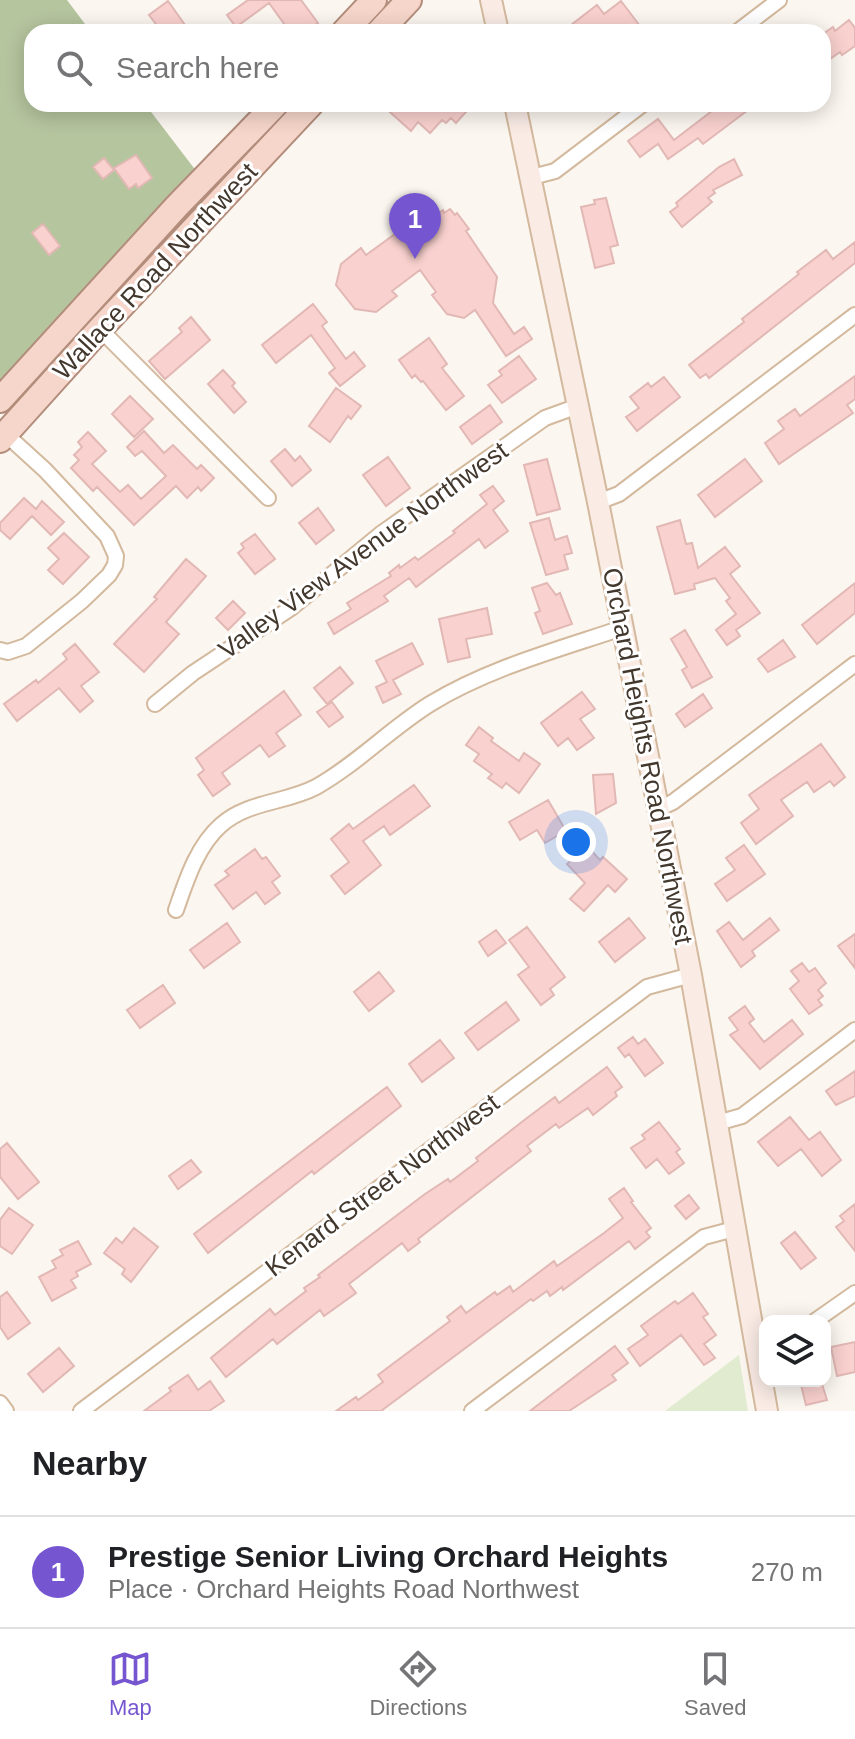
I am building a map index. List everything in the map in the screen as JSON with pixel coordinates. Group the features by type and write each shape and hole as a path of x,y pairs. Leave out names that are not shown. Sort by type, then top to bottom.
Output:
{"main road":[{"path":"352,24 374,0"},
{"path":"386,24 409,0"},
{"path":"491,0 496,24"},
{"name":"Wallace Road Northwest","path":"0,400 177,206 268,112"},
{"name":"Wallace Road Northwest","path":"2,434 303,112"},
{"name":"Orchard Heights Road Northwest","path":"517,112 598,502 691,975 734,1229 759,1339"},
{"name":"Orchard Heights Road Northwest","path":"765,1387 767,1411"}],"street":[{"path":"748,24 779,0"},
{"path":"532,177 555,171 632,112"},
{"path":"598,502 619,494 855,315"},
{"path":"100,329 268,498"},
{"name":"Valley View Avenue Northwest","path":"155,704 193,673 291,608 394,525 545,418 578,406"},
{"path":"0,650 8,652 26,646 82,601 109,575 116,556 107,536 2,434"},
{"path":"176,910 208,839 237,814 255,805 305,793 327,781 427,706 487,675 622,628"},
{"path":"658,809 673,802 855,664"},
{"name":"Kenard Street Northwest","path":"81,1411 647,987 691,975"},
{"path":"717,1123 742,1116 855,1030"},
{"path":"472,1411 704,1237 734,1229"},
{"path":"824,1315 855,1293"},
{"path":"0,1403 6,1411"}],"green space":[{"path":"0,0 67,0 85,24 24,24 24,112 151,112 200,176 0,399"},
{"path":"739,1355 748,1411 665,1411"}],"building":[{"path":"248,0 301,0 318,23 284,24 269,3 240,24 234,24 227,15"},
{"path":"168,1 184,24 156,24 149,15"},
{"path":"621,1 638,24 572,24 597,5 604,14"},
{"path":"849,20 855,28 855,46 831,58 831,28 835,31"},
{"path":"390,112 466,112 456,123 451,118 446,123 442,120 430,133 418,122 411,131"},
{"path":"711,112 745,112 703,144 698,138 668,159 658,144 640,157 628,141 658,119 674,140"},
{"path":"136,155 152,178 138,188 136,184 129,189 114,168"},
{"path":"104,158 114,170 103,179 93,167"},
{"path":"734,159 742,175 713,190 715,193 708,198 712,202 682,227 670,212 678,206 676,203 719,167"},
{"path":"606,198 618,245 610,247 614,263 595,268 581,207"},
{"path":"450,209 469,229 466,231 497,277 493,303 514,334 524,327 532,339 506,356 475,310 464,318 447,314 432,295 436,292 420,270 392,291 397,296 376,312 355,309 336,285 341,264 361,248 366,255 410,223 416,230 443,210 444,213"},
{"path":"43,224 60,246 49,255 32,233"},
{"path":"855,242 855,263 709,378 706,374 700,378 689,365 744,322 742,319 826,250 833,259"},
{"path":"313,304 327,322 322,326 346,359 354,352 365,366 340,386 329,373 335,368 311,335 276,363 262,345"},
{"path":"191,317 210,340 165,379 149,361 182,332 179,328"},
{"path":"429,338 447,364 442,368 464,396 446,410 423,381 415,375 412,378 399,360"},
{"path":"519,356 536,379 502,403 488,385 502,375 499,371"},
{"path":"223,370 246,402 234,413 208,384"},
{"path":"855,376 855,399 847,405 853,413 779,464 765,443 784,429 778,421 795,409 800,416"},
{"path":"664,377 680,397 637,431 626,417 639,408 630,397 648,383 651,387"},
{"path":"336,388 361,406 351,419 348,416 330,442 309,426"},
{"path":"130,396 153,419 134,437 112,414"},
{"path":"490,405 502,422 472,444 460,427"},
{"path":"144,431 164,453 173,445 197,469 201,465 214,478 201,491 198,487 187,498 176,486 134,525 97,487 93,491 71,468 79,460 74,455 82,447 78,442 88,432 106,451 92,464 120,492 128,485 141,499 166,476 142,451 135,456 127,447"},
{"path":"285,449 295,461 300,456 311,470 292,486 271,461"},
{"path":"388,457 410,488 386,506 363,475"},
{"path":"547,459 560,509 537,515 524,465"},
{"path":"745,459 762,481 715,517 698,495"},
{"path":"493,486 504,501 493,510 508,531 485,548 479,539 416,587 409,578 384,596 388,601 334,634 328,623 351,609 347,603 391,576 389,573 399,565 400,568 415,557 418,560 455,533 453,531 487,504 480,495"},
{"path":"24,498 36,509 42,501 64,522 51,535 32,516 10,539 0,530 0,523"},
{"path":"318,508 334,530 316,544 299,523"},
{"path":"549,518 555,540 567,536 572,553 564,555 568,569 546,575 530,523"},
{"path":"680,520 686,544 692,543 698,568 725,547 740,566 730,574 760,613 736,630 740,636 727,645 716,630 736,614 726,601 730,598 715,578 694,584 695,589 675,594 657,527"},
{"path":"64,533 89,557 63,584 48,570 59,559 48,548"},
{"path":"255,534 275,559 255,574 238,553 244,548 241,544"},
{"path":"186,559 206,576 166,622 179,634 144,672 114,644 157,599 154,597"},
{"path":"547,583 556,595 560,593 572,624 543,634 535,613 540,611 532,588"},
{"path":"855,583 855,613 817,644 802,625"},
{"path":"233,601 245,613 228,630 216,618"},
{"path":"487,608 492,634 466,639 470,657 448,662 439,619"},
{"path":"685,630 712,677 692,688 682,670 687,667 671,639"},
{"path":"783,640 795,657 768,672 758,659"},
{"path":"412,643 423,664 393,680 401,694 383,703 376,687 387,682 376,661"},
{"path":"75,644 99,672 81,686 93,701 80,712 59,688 17,721 4,704 36,680 38,683 67,659 63,654"},
{"path":"340,667 353,683 327,704 314,688"},
{"path":"284,691 301,715 276,733 285,746 269,757 260,745 222,773 230,784 213,796 198,775 204,770 196,758"},
{"path":"582,692 595,709 580,719 594,738 577,750 568,738 558,746 541,723"},
{"path":"703,694 712,708 685,727 676,714"},
{"path":"332,702 343,717 329,727 317,712"},
{"path":"479,727 493,738 491,741 519,761 524,753 540,764 519,793 506,783 502,788 488,778 492,774 474,761 479,754 466,745"},
{"path":"821,744 845,777 834,786 830,781 814,792 807,782 781,800 793,816 756,844 741,823 759,809 749,795"},
{"path":"613,774 616,803 596,814 593,775"},
{"path":"414,785 430,806 390,835 384,826 363,841 381,865 345,894 331,876 349,862 331,839 349,824 353,829"},
{"path":"548,800 566,831 545,843 537,830 520,840 509,822"},
{"path":"744,845 765,874 727,901 715,884 735,870 726,858"},
{"path":"587,846 600,860 603,857 627,879 615,892 608,885 584,911 570,899 585,883 567,864"},
{"path":"255,849 262,859 266,857 280,876 272,882 280,893 265,904 256,892 233,909 215,885 229,875 225,871"},
{"path":"629,918 645,938 615,962 599,942"},
{"path":"770,918 779,930 752,951 755,956 741,967 717,931 729,922 743,940"},
{"path":"227,923 240,942 204,968 190,950"},
{"path":"527,927 565,977 550,989 554,995 541,1005 518,975 529,967 509,940"},
{"path":"496,930 506,943 488,956 479,942"},
{"path":"855,934 855,968 838,946"},
{"path":"802,963 809,972 815,968 826,983 818,990 823,996 818,1000 822,1005 809,1014 790,989 799,981 791,971"},
{"path":"379,972 394,991 369,1011 354,992"},
{"path":"163,985 175,1003 140,1028 127,1010"},
{"path":"506,1002 519,1020 478,1050 465,1033"},
{"path":"745,1006 754,1019 749,1023 764,1042 792,1020 803,1034 760,1069 730,1035 738,1030 729,1018"},
{"path":"633,1037 638,1044 645,1039 663,1063 645,1076 629,1054 625,1057 618,1048"},
{"path":"440,1040 454,1058 422,1082 409,1064"},
{"path":"607,1067 622,1087 615,1092 617,1096 593,1115 588,1108 559,1128 556,1124 527,1146 531,1151 418,1239 420,1242 408,1251 402,1243 349,1284 356,1293 324,1316 320,1310 277,1344 273,1339 226,1377 211,1358 270,1309 275,1315 306,1291 304,1288 320,1277 318,1275 425,1194 448,1179 450,1182 478,1161 476,1158 555,1097 559,1103"},
{"path":"855,1071 855,1096 836,1105 826,1091"},
{"path":"387,1087 401,1106 208,1253 194,1234"},
{"path":"790,1117 809,1140 820,1132 841,1160 822,1176 801,1149 778,1166 758,1142"},
{"path":"659,1122 680,1149 676,1152 684,1163 669,1174 657,1159 646,1168 631,1148 645,1139 642,1135"},
{"path":"7,1143 39,1182 18,1199 0,1177 0,1149"},
{"path":"191,1160 201,1172 178,1189 169,1176"},
{"path":"624,1188 651,1228 646,1232 650,1237 635,1249 629,1241 563,1290 562,1287 550,1296 547,1291 533,1301 531,1299 381,1411 336,1411 383,1382 378,1375 450,1321 447,1317 461,1306 466,1313 495,1292 497,1295 510,1286 513,1292 554,1261 557,1266 604,1233 623,1218 609,1199"},
{"path":"689,1195 699,1208 686,1219 675,1206"},
{"path":"855,1204 855,1251 836,1227 844,1221 840,1216"},
{"path":"9,1208 33,1225 12,1254 0,1246 0,1220"},
{"path":"134,1228 158,1247 131,1282 122,1274 125,1269 104,1253 116,1238 122,1243"},
{"path":"795,1232 816,1258 801,1269 781,1243"},
{"path":"78,1241 91,1264 76,1272 78,1276 71,1280 76,1288 52,1301 39,1277 56,1268 52,1261 63,1255 60,1250"},
{"path":"7,1292 30,1323 8,1339 0,1327 0,1297"},
{"path":"693,1293 708,1314 703,1317 716,1335 704,1344 715,1358 704,1365 681,1335 640,1366 628,1349 648,1335 641,1326 675,1301 678,1304"},
{"path":"855,1342 855,1372 837,1376 831,1347"},
{"path":"615,1346 628,1363 612,1375 616,1380 569,1411 530,1411"},
{"path":"59,1348 74,1366 43,1392 28,1374"},
{"path":"188,1375 198,1390 210,1381 224,1401 209,1411 144,1411 171,1391 169,1388"},
{"path":"802,1387 823,1387 827,1400 806,1405"}],"place":[{"name":"Prestige Senior Living Orchard Heights","path":"415,259"}]}
